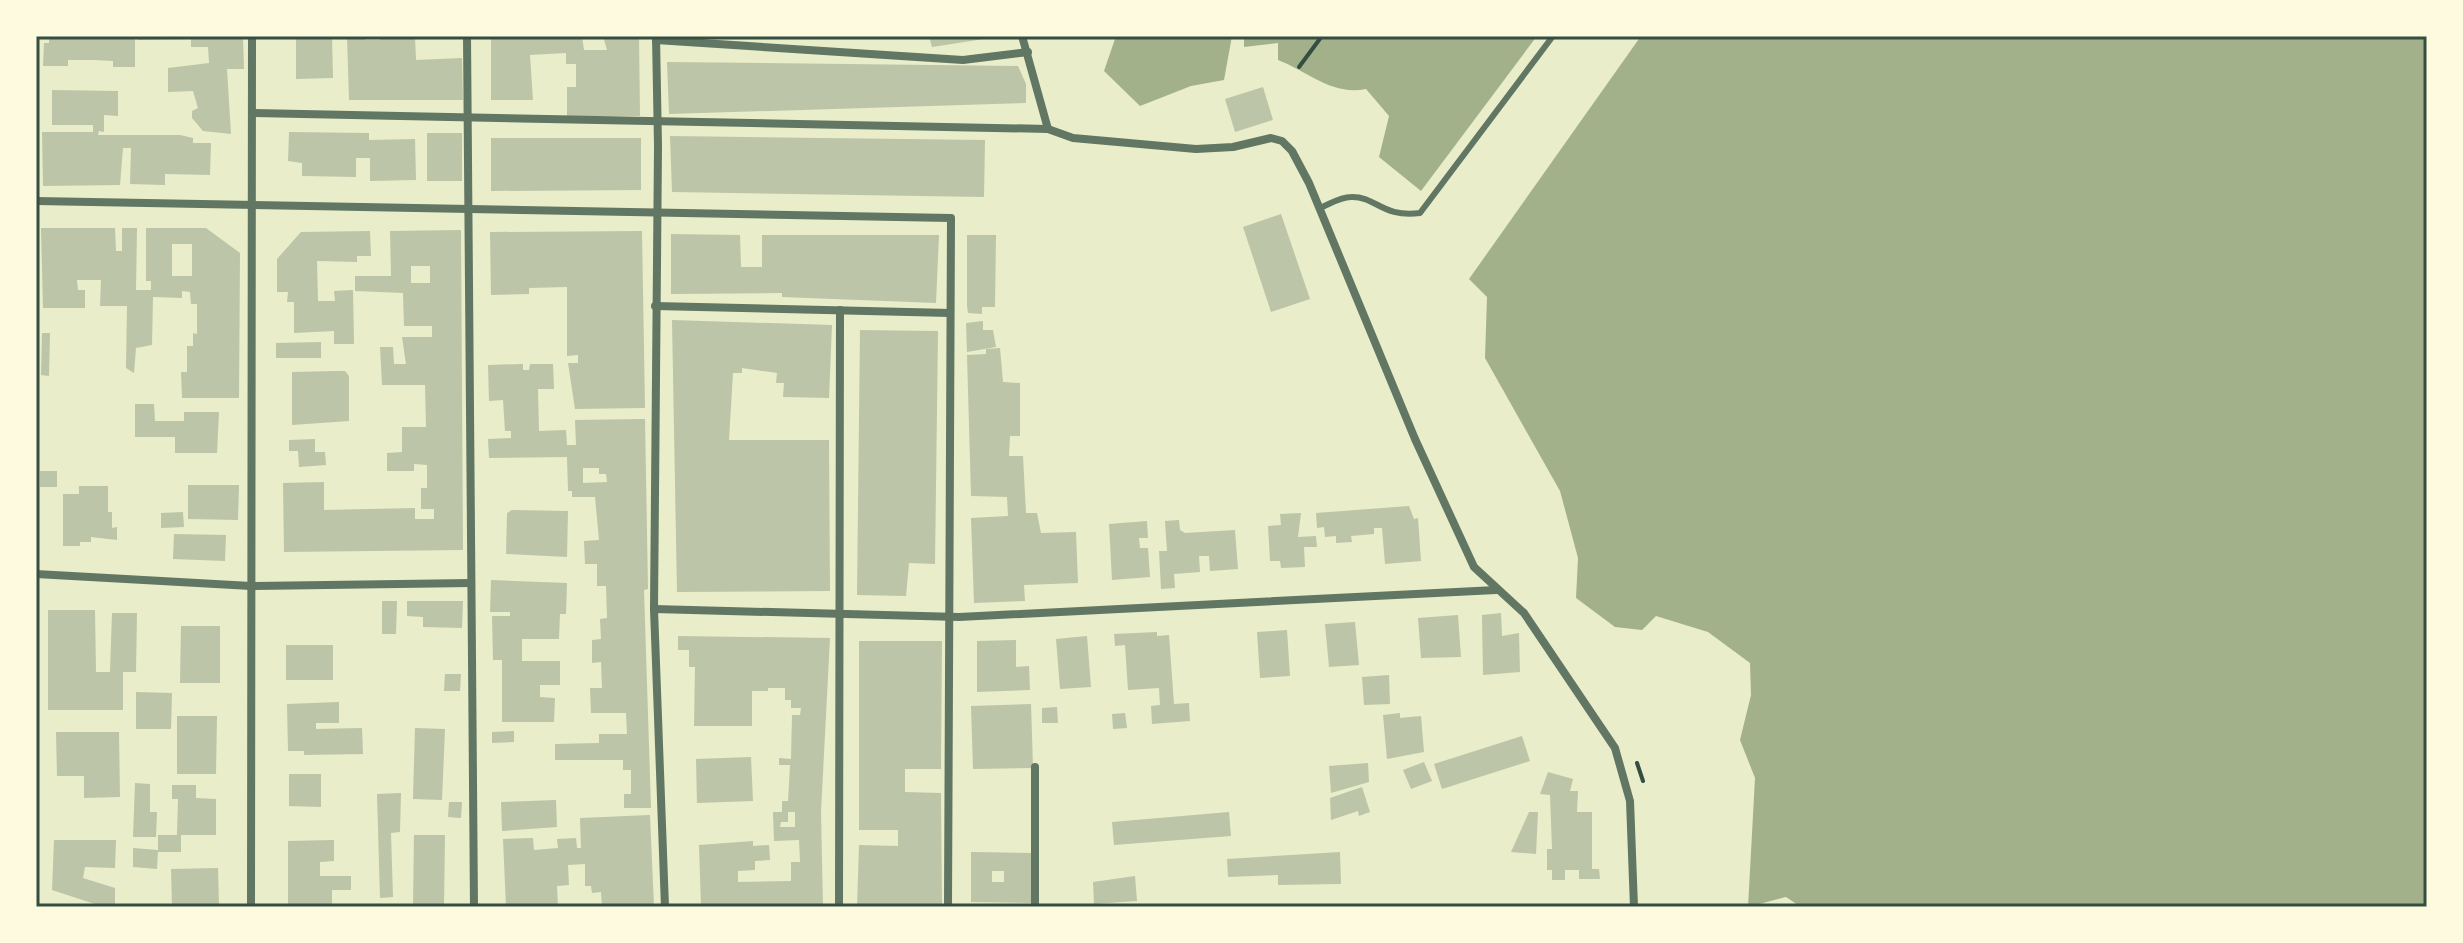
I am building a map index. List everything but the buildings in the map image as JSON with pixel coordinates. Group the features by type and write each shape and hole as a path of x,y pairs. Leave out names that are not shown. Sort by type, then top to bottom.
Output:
{"street":[{"path":"251,907 252,36"},
{"path":"467,36 474,907"},
{"path":"1022,36 1048,129"},
{"path":"665,907 654,609 656,38 963,60 1028,52"},
{"path":"252,113 1048,129 1073,138 1196,149 1233,147 1271,138 1282,141 1292,151 1320,208 1474,567 1524,613 1615,748 1630,801 1634,907"},
{"path":"36,201 951,218 948,907"},
{"path":"655,306 950,313"},
{"path":"839,907 840,310"},
{"path":"36,574 251,586 471,583"},
{"path":"654,609 948,617 1496,590"},
{"path":"1035,767 1035,907"}],"lane":[{"path":"1320,208 1347,197 1362,197 1382,210 1402,215 1420,213 1553,36"}],"path":[{"path":"1299,67 1322,36"}],"shaded area":[{"path":"1116,36 1232,36 1224,80 1191,86 1140,106 1104,71"},
{"path":"1244,36 1537,36 1421,191 1379,157 1389,116 1366,89 1331,86 1278,60 1278,43 1244,47"},
{"path":"1641,36 2427,36 2427,907 1801,907 1786,897 1748,907 1755,778 1740,740 1751,695 1750,663 1708,632 1656,616 1642,630 1615,627 1576,598 1578,558 1560,491 1485,358 1487,297 1469,279"}]}
